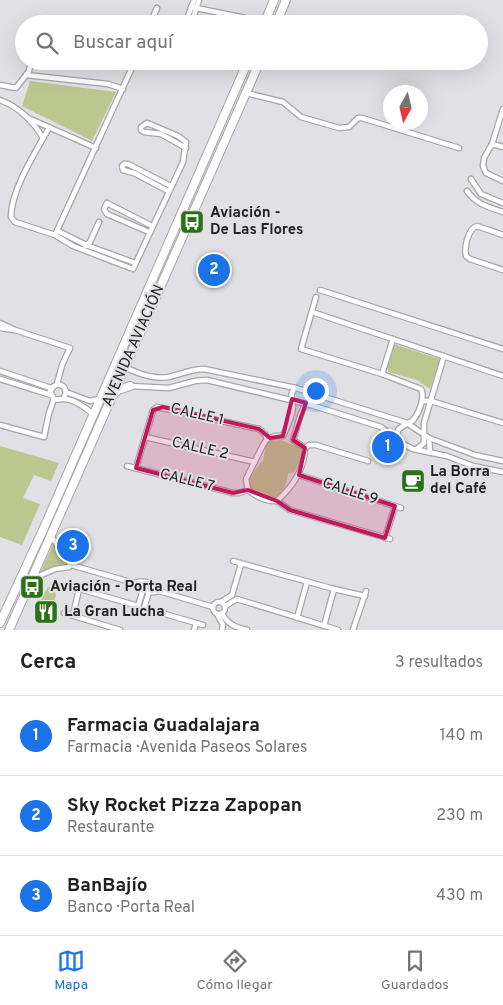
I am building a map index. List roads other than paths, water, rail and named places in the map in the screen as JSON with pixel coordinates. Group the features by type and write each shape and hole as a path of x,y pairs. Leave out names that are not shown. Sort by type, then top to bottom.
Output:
{"main road":[{"path":"268,15 275,0"},
{"path":"280,15 286,0"},
{"name":"AVENIDA AVIACIÓN","path":"0,623 244,70"},
{"name":"AVENIDA AVIACIÓN","path":"9,630 256,70"},
{"path":"113,395 118,390 130,386"},
{"path":"79,447 88,452"}],"street":[{"path":"193,15 194,0"},
{"path":"190,15 200,0"},
{"path":"275,0 286,0"},
{"path":"154,15 157,8"},
{"path":"194,8 230,15"},
{"path":"0,85 16,88 28,70"},
{"path":"57,233 131,70"},
{"path":"26,75 108,84 123,89"},
{"path":"246,92 283,102 301,117 339,128 349,127 358,118 362,118 459,148"},
{"path":"0,100 12,104 36,125 43,138"},
{"path":"503,109 492,144 484,158 484,170 489,175 503,180"},
{"path":"28,118 96,148"},
{"path":"57,233 73,246 133,268 183,162 186,148 186,142 178,136 147,123 141,127 141,130 144,132 161,134 186,148"},
{"path":"49,128 31,158 11,206 11,217 15,222 57,233 135,263"},
{"path":"492,144 503,147"},
{"path":"128,164 170,188 134,173 126,172 122,166 128,164"},
{"path":"471,180 481,194 503,203"},
{"path":"467,190 471,197 479,203 503,212"},
{"path":"150,232 107,214 104,205 107,203 111,204 117,209 152,226"},
{"path":"80,249 90,242 99,222"},
{"path":"503,235 477,226 474,227 470,230 465,251 466,256 470,259 503,270"},
{"path":"73,246 75,240"},
{"path":"320,290 503,350"},
{"path":"316,297 301,349 382,374 420,389 424,394 423,401 415,418 398,430 397,439"},
{"path":"312,312 503,376"},
{"path":"0,323 15,330 70,348 56,384 52,388"},
{"path":"0,328 15,330"},
{"path":"382,374 393,339"},
{"path":"417,449 424,443 424,423 444,356"},
{"path":"116,363 150,376 164,378 190,370 204,369 296,388 407,423 429,438 475,455 503,461"},
{"path":"0,371 52,388"},
{"path":"112,371 119,381 130,386 170,388 195,381 207,380 292,399 381,427 402,443 417,449 473,466 503,472"},
{"path":"148,387 146,380 150,376"},
{"path":"0,379 59,400 64,398 86,408 93,415"},
{"path":"56,384 64,386 66,392 64,398"},
{"path":"0,424 44,437 46,421 53,397 52,388"},
{"path":"296,388 292,390 293,409 283,436 267,439 246,479 248,490 262,498 277,501 290,510 387,538 395,506"},
{"path":"66,392 90,401 100,399"},
{"path":"305,448 293,440 301,413 306,403 310,401 311,396 309,392"},
{"path":"423,401 432,401 503,423"},
{"name":"CALLE 1","path":"136,468 153,410 157,407 258,429 265,434 267,439"},
{"path":"415,418 424,423"},
{"name":"CALLE 2","path":"145,437 255,462"},
{"path":"429,438 430,452"},
{"path":"305,448 309,445 316,446 368,461"},
{"path":"277,501 298,475 305,461 305,448"},
{"name":"CALLE 7","path":"126,466 233,493 248,490"},
{"name":"CALLE 9","path":"298,475 401,508"},
{"path":"51,536 71,566"},
{"path":"233,561 334,589 365,593 353,630"},
{"path":"223,604 232,595 242,564"},
{"path":"22,574 32,578 55,569 71,566 134,584 149,592 159,591 213,607 213,610 220,614 227,622 247,630"},
{"path":"134,584 137,582 147,582 155,586 159,591"},
{"path":"297,618 307,582"},
{"path":"73,587 138,606 143,590"},
{"path":"73,615 79,589"},
{"path":"324,626 334,589"},
{"path":"149,592 144,608 203,625"},
{"path":"213,607 215,604 223,604 237,599 338,630"},
{"path":"220,614 226,609 223,604"},
{"path":"64,613 120,630"},
{"path":"220,614 223,625 222,630"},
{"path":"194,630 196,623"}],"place":[{"name":"Aviación - De Las Flores","path":"192,222"},
{"name":"Sky Rocket Pizza Zapopan","path":"214,270"},
{"name":"Farmacia Guadalajara","path":"388,447"},
{"name":"La Borra del Café","path":"413,481"},
{"name":"BanBajío","path":"73,546"},
{"name":"Aviación - Porta Real","path":"32,587"},
{"name":"La Gran Lucha","path":"46,612"}]}
